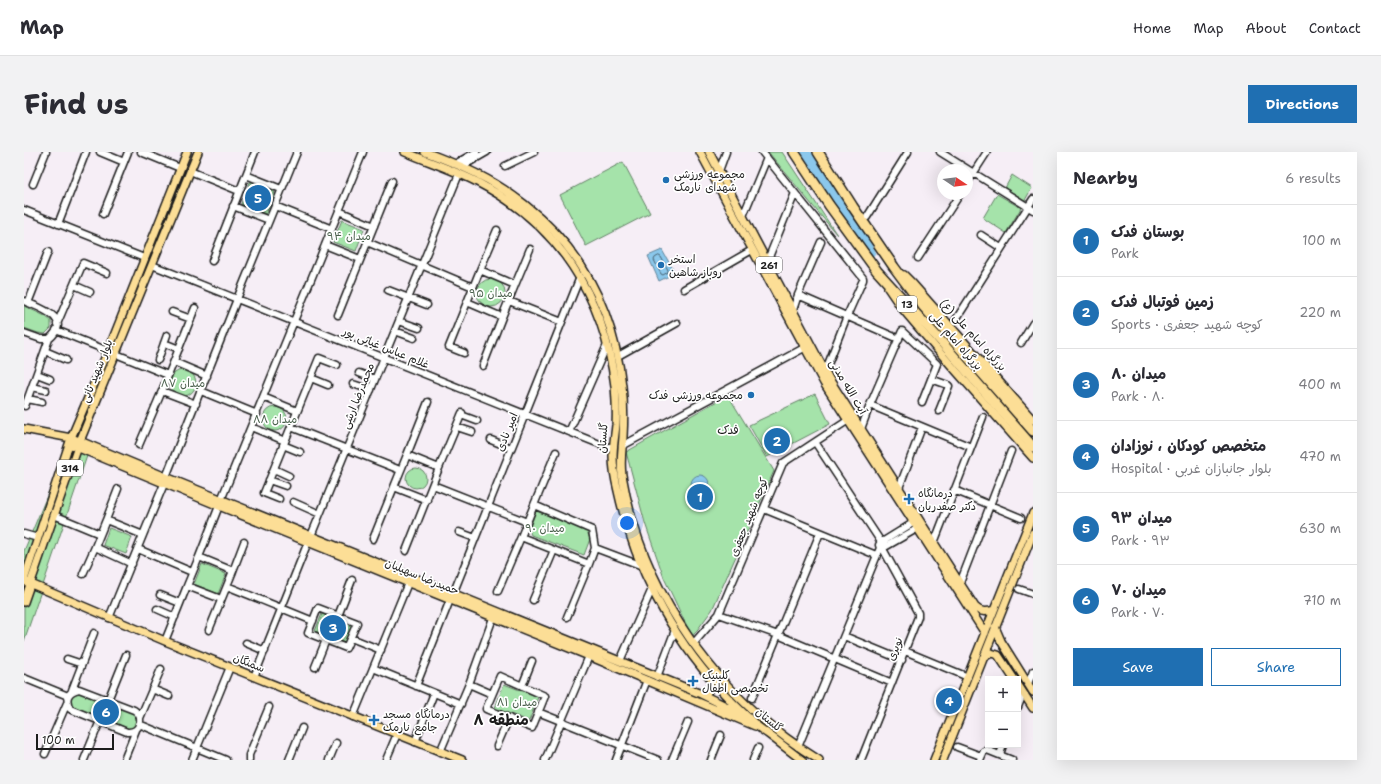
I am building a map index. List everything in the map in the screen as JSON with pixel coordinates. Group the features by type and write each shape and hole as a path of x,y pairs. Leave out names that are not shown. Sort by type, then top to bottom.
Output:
{"highway":[{"name":"بزرگراه امام علی","path":"794,152 830,206 877,271 1033,447"},
{"name":"بزرگراه امام علی","path":"818,152 853,207 923,306 1033,432"}],"main road":[{"name":"بلوار شهید ثانی","path":"24,602 26,581 38,538 70,441 108,351 187,152"},
{"name":"بلوار شهید ثانی","path":"26,581 54,515 79,444 198,152"},
{"name":"گلستان","path":"405,152 480,175 509,192 555,231 572,251 586,273 600,300 611,327 618,356 623,388 624,423 621,457 622,473 633,520 647,562 669,606 693,644 726,685 755,713 798,747 818,760"},
{"name":"گلستان","path":"425,152 458,168 476,182 504,198 527,216 549,236 580,277 593,303 603,330 611,359 615,389 616,425 613,448 614,474 626,522 640,565 663,610 683,642 713,681 757,727 802,760"},
{"name":"261","path":"700,152 752,250 808,346"},
{"name":"آیت الله مدنی","path":"709,152 793,310 824,383 847,421 918,524 985,633"},
{"path":"144,258 152,265"},
{"name":"بزرگراه امام علی (ع)","path":"894,267 914,284 1033,420"},
{"path":"877,271 906,312 1033,458"},
{"name":"آیت الله مدنی","path":"808,346 899,488 918,524 934,543 977,609 984,612 994,610"},
{"path":"24,429 70,441"},
{"name":"حمیدرضا سهیلیان","path":"70,441 648,677 701,694 748,717"},
{"path":"613,448 622,446"},
{"path":"934,760 1033,513"},
{"path":"943,760 1033,533"},
{"name":"سمنگان","path":"26,581 165,641 462,760"},
{"path":"995,626 1001,641 1033,692"},
{"path":"983,658 988,654 994,653 998,655 1012,676"},
{"path":"1003,661 1004,655 1008,654 1010,656"},
{"name":"حمیدرضا سهیلیان","path":"656,680 757,727"},
{"path":"701,694 704,695 710,690 713,681"},
{"path":"1021,690 1033,708"},
{"path":"748,717 755,713"}],"street":[{"path":"33,184 46,152"},
{"path":"58,224 86,152"},
{"path":"100,152 116,155 124,162"},
{"path":"103,214 128,152"},
{"path":"141,152 180,168"},
{"path":"212,260 255,152"},
{"path":"109,618 297,152"},
{"path":"165,641 363,152"},
{"path":"458,168 466,154 476,152"},
{"path":"458,168 487,152"},
{"path":"505,166 534,152"},
{"path":"719,171 726,152"},
{"path":"762,152 863,280 825,372"},
{"path":"867,217 908,152"},
{"path":"940,152 1030,208"},
{"path":"974,173 987,152"},
{"path":"743,216 767,158"},
{"name":"محمدرضا ارشی","path":"254,677 422,265 458,168"},
{"path":"190,171 240,191"},
{"path":"246,175 281,189"},
{"path":"338,315 392,181"},
{"path":"767,262 795,193"},
{"path":"956,321 1002,248 1030,208 1033,199"},
{"path":"918,258 956,200"},
{"path":"234,206 269,220"},
{"path":"275,206 332,229"},
{"path":"24,210 144,258"},
{"path":"339,211 374,226"},
{"path":"464,353 449,347 497,230"},
{"path":"981,235 1002,248"},
{"path":"367,242 473,287"},
{"path":"793,310 821,242"},
{"path":"325,245 360,259"},
{"path":"483,366 530,250"},
{"path":"684,289 752,250"},
{"path":"48,252 26,302 50,312 56,319 57,327"},
{"path":"25,406 49,339 53,336 83,263 107,273"},
{"name":"غلام عباس غیاثی ‌پور","path":"152,265 569,432 613,448"},
{"path":"480,270 515,285"},
{"name":"امیر نادی","path":"416,686 580,277"},
{"path":"74,285 90,292"},
{"path":"388,290 427,305"},
{"path":"798,295 899,339"},
{"path":"509,301 562,322"},
{"path":"467,302 502,317"},
{"path":"139,445 195,308"},
{"path":"172,312 191,319"},
{"path":"399,321 419,328"},
{"path":"618,356 677,323"},
{"path":"1020,343 1033,323"},
{"path":"57,327 108,351"},
{"path":"395,331 414,338"},
{"path":"861,429 902,331 937,364 922,402"},
{"path":"24,333 41,339 49,339"},
{"path":"158,360 167,335"},
{"path":"164,343 179,349"},
{"path":"569,432 607,345"},
{"path":"622,446 808,346"},
{"path":"45,351 66,360"},
{"path":"116,354 168,376"},
{"path":"279,499 264,493 310,378 319,358 337,365"},
{"path":"174,362 207,376"},
{"path":"358,373 375,379"},
{"path":"37,374 50,379"},
{"path":"310,378 328,385"},
{"path":"931,379 949,386 938,411"},
{"path":"353,384 371,390"},
{"path":"32,388 46,390"},
{"path":"162,391 196,404"},
{"path":"201,392 257,414"},
{"path":"263,397 297,411"},
{"path":"28,399 42,402"},
{"path":"373,539 428,402"},
{"path":"870,405 971,447"},
{"path":"406,551 462,414 477,421"},
{"path":"934,543 984,417"},
{"name":"کوچه شهید جعفری","path":"693,644 719,614 783,463 847,421"},
{"path":"251,427 300,452"},
{"path":"291,427 400,470"},
{"path":"456,427 472,432"},
{"path":"899,488 922,427"},
{"path":"491,440 511,448"},
{"name":"نوبری","path":"814,442 882,546 918,613 917,621 902,660 861,760"},
{"path":"960,583 1011,451"},
{"path":"498,591 556,452"},
{"path":"406,455 439,468"},
{"path":"274,469 289,476"},
{"path":"269,480 286,486"},
{"path":"433,485 527,522"},
{"path":"394,487 427,500"},
{"path":"83,574 118,489"},
{"path":"954,490 1021,518"},
{"path":"293,502 320,514"},
{"path":"534,505 592,530 595,548 567,618"},
{"path":"764,509 876,555"},
{"path":"54,515 100,534"},
{"path":"106,520 143,535"},
{"path":"798,747 876,555 882,546 918,524"},
{"path":"459,532 475,538"},
{"path":"752,698 820,533"},
{"path":"24,534 38,538"},
{"path":"521,537 588,564"},
{"path":"209,630 244,542"},
{"path":"95,547 132,564"},
{"path":"138,548 192,572"},
{"path":"595,548 640,565"},
{"path":"533,600 554,550"},
{"path":"199,557 233,571"},
{"path":"353,717 409,579"},
{"path":"338,616 352,580"},
{"path":"187,586 221,599"},
{"path":"227,586 313,621"},
{"path":"618,664 652,588"},
{"path":"1019,589 1033,594"},
{"path":"160,595 180,603"},
{"path":"318,608 338,616 357,623 347,647 345,648 308,633 318,608"},
{"path":"157,609 175,616"},
{"path":"440,752 469,684 494,614"},
{"path":"719,614 778,635 892,683"},
{"path":"656,680 676,630"},
{"path":"45,754 67,703 94,633"},
{"path":"844,636 902,660"},
{"path":"351,638 381,650"},
{"path":"315,667 326,640"},
{"path":"246,643 265,650"},
{"path":"905,651 968,677"},
{"path":"545,760 590,653"},
{"path":"108,700 126,655"},
{"path":"67,659 82,664"},
{"path":"522,686 532,661"},
{"path":"192,760 230,667"},
{"path":"373,668 461,704"},
{"path":"124,760 160,669"},
{"path":"1028,684 1033,671"},
{"path":"500,676 522,686 545,696 532,728 486,709 500,676"},
{"path":"616,760 648,677"},
{"path":"24,678 70,693 79,689 134,710 139,713 140,721"},
{"path":"469,684 492,694"},
{"path":"152,689 170,696"},
{"path":"415,742 434,694"},
{"path":"1021,699 1023,694"},
{"path":"67,703 70,709 127,732 136,730"},
{"path":"249,760 249,755 269,707"},
{"path":"538,712 658,760"},
{"path":"497,746 509,718"},
{"path":"84,760 100,721"},
{"path":"140,721 226,760"},
{"path":"672,760 688,722"},
{"path":"289,760 302,728"},
{"path":"386,760 396,734"},
{"path":"711,760 721,735"},
{"path":"329,760 336,743"},
{"path":"957,747 980,758 985,750 1012,760"},
{"path":"753,760 758,748"},
{"path":"1000,755 1003,748"}],"green space":[{"path":"768,152 782,152 837,235 769,153"},
{"path":"623,162 650,213 586,246 560,195"},
{"path":"1012,175 1032,188 1025,200 1005,188"},
{"path":"250,182 275,192 266,214 241,204"},
{"path":"997,194 1021,208 1006,233 983,218"},
{"name":"میدان ۹۴","path":"342,220 364,229 356,251 333,242"},
{"name":"میدان ۹۵","path":"491,279 501,283 505,293 501,303 491,307 481,303 477,293 481,283"},
{"path":"24,306 45,316 51,321 51,328 45,334 24,328"},
{"name":"میدان ۸۷","path":"183,370 192,374 196,383 192,392 183,396 174,392 170,383 174,374"},
{"path":"815,394 830,424 767,457 749,425"},
{"path":"728,395 774,471 712,610 692,637 664,578 645,523 626,452"},
{"name":"میدان ۸۸","path":"270,407 280,407 287,414 287,424 280,431 270,431 263,424 263,414"},
{"path":"71,438 24,580 24,551"},
{"path":"80,441 89,450 24,641 24,602"},
{"path":"412,468 420,468 426,474 426,482 420,488 412,488 406,482 406,474"},
{"name":"میدان ۹۰","path":"536,511 587,531 590,539 584,555 531,535 529,530"},
{"path":"109,528 132,537 126,554 103,545"},
{"path":"202,564 226,574 218,594 194,584"},
{"path":"322,614 352,625 345,643 315,631"},
{"name":"میدان ۸۱","path":"504,684 538,697 529,721 495,708"},
{"path":"79,689 134,710 140,718 132,732 70,709 68,696"}],"water":[{"name":"استخر روباز شاهین","path":"662,250 675,273 659,281 648,256"},
{"path":"700,475 706,478 709,484 706,490 700,493 694,490 691,484 694,478"}],"waterway":[{"path":"806,152 871,252"}],"place":[{"name":"مجموعه ورزشی شهدای نارمک","path":"666,180"},
{"name":"میدان ۹۳","path":"258,198"},
{"name":"استخر روباز شاهین","path":"661,265"},
{"name":"مجموعه ورزشی فدک","path":"751,395"},
{"name":"زمین فوتبال فدک","path":"777,441"},
{"name":"بوستان فدک","path":"700,497"},
{"name":"درمانگاه دکتر صفدریان","path":"909,499"},
{"name":"میدان ۸۰","path":"333,628"},
{"name":"کلینیک تخصصی اطفال","path":"693,681"},
{"name":"متخصص کودکان ، نوزادان","path":"949,701"},
{"name":"میدان ۷۰","path":"106,712"},
{"name":"درمانگاه مسجد جامع نارمک","path":"374,720"}],"district":[{"name":"فدک","path":"728,430"},
{"name":"منطقه ۸","path":"501,720"}]}
